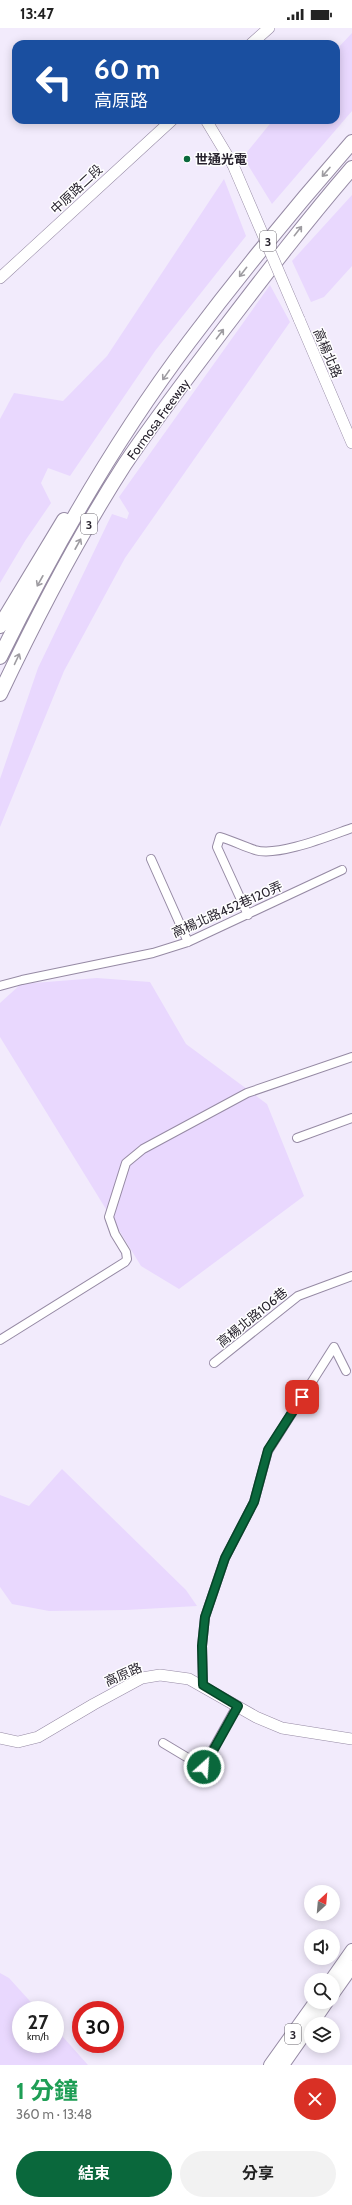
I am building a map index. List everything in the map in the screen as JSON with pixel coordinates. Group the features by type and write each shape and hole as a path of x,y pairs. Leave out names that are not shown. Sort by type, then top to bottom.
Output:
{"highway":[{"name":"Formosa Freeway","path":"0,657 65,535 142,410 188,343 273,234 352,142"},
{"name":"Formosa Freeway","path":"0,694 36,620 84,532 125,464 196,365 300,228 352,168"},
{"path":"0,626 60,525 142,410"}],"main road":[{"path":"336,1973 352,1950"},
{"path":"340,1984 352,1967"},
{"name":"3","path":"270,2065 310,2009"},
{"name":"3","path":"283,2065 304,2034"}],"street":[{"path":"256,40 269,28"},
{"name":"中原路二段","path":"0,278 168,124"},
{"name":"高楊北路","path":"208,124 233,165 352,443"},
{"path":"248,915 217,847 220,837 240,843 256,851 284,850 352,828"},
{"path":"152,859 188,942"},
{"name":"高楊北路452巷120弄","path":"0,986 152,953 188,942 342,870"},
{"path":"0,1340 125,1262 127,1259 126,1252 115,1234 109,1217 126,1163 143,1149 247,1093 352,1057"},
{"path":"297,1138 352,1118"},
{"name":"高楊北路106巷","path":"214,1363 298,1296 352,1276"},
{"path":"203,1685 202,1646 205,1617 225,1558 254,1502 268,1450 334,1347 346,1371"},
{"name":"高原路","path":"0,1738 18,1742 38,1737 142,1678 160,1675 179,1676 203,1685 256,1717 282,1728 352,1739"},
{"path":"163,1743 204,1767 238,1706"}],"shaded area":[{"path":"352,33 352,111 272,204 243,157 270,124 340,124 340,46"},
{"path":"224,179 246,236 155,351 70,476 48,468 41,483 51,503 25,541 0,583 0,419 14,393 63,401 107,356"},
{"path":"352,195 352,266 324,297 311,302 292,261"},
{"path":"270,285 290,322 125,558 64,671 0,827 0,779 38,668 112,514 127,519 129,513 119,497"},
{"path":"97,978 150,982 186,1044 267,1104 304,1196 179,1289 141,1266 0,1037 0,1003 21,984"},
{"path":"62,1469 186,1590 197,1606 126,1610 49,1611 12,1604 0,1587 0,1495 29,1506"},
{"path":"0,1973 9,1978 30,2001 12,2001 12,2053 64,2053 64,2038 72,2047 72,2053 77,2053 88,2065 0,2065"}],"place":[{"name":"世通光電","path":"187,159"}],"route":[{"path":"204,1767 212,1749 238,1706 203,1685 202,1646 205,1617 225,1558 254,1502 268,1450 302,1397"}]}
